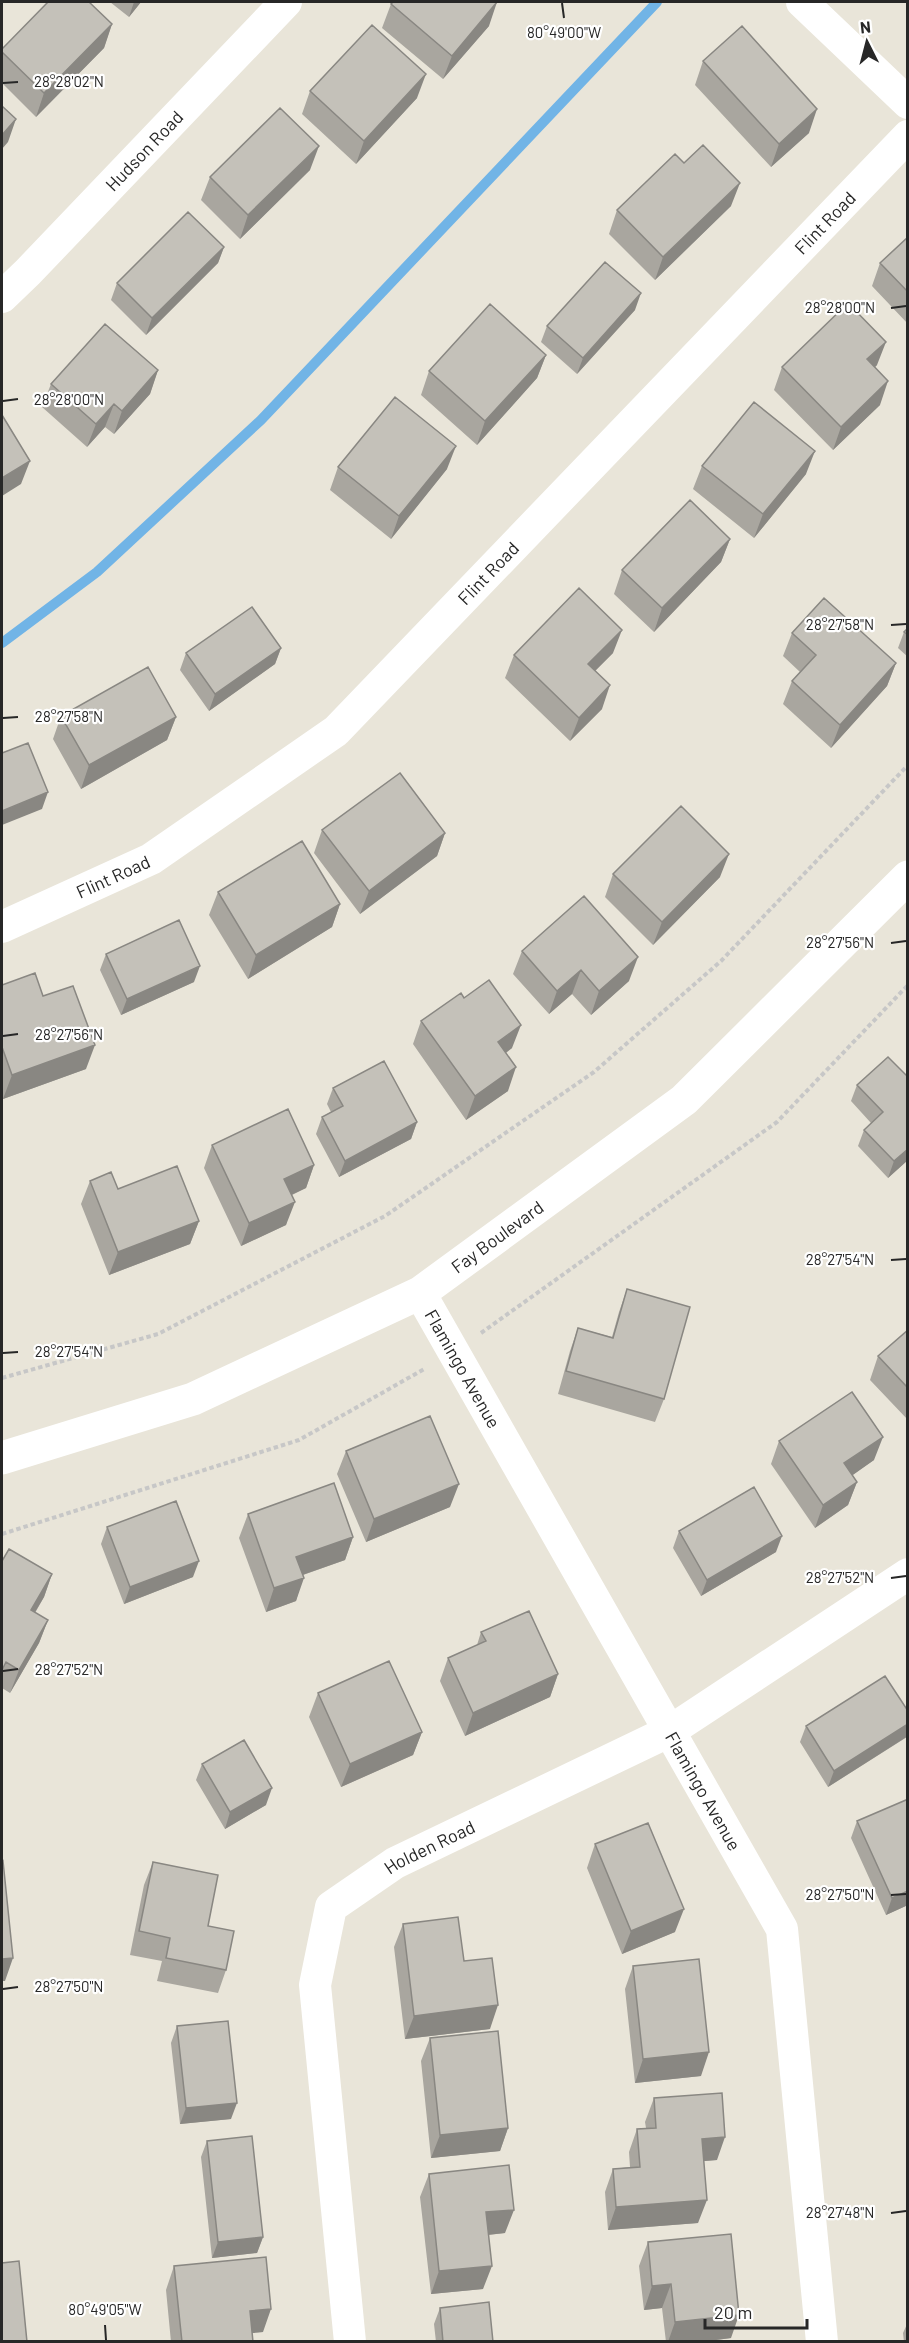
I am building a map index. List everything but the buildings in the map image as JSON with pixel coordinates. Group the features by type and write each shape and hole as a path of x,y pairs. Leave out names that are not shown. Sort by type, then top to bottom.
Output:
{"street":[{"name":"Hudson Road","path":"2,297 285,2"},
{"path":"802,2 908,103"},
{"name":"Flint Road","path":"2,927 151,859 336,732 908,136"},
{"name":"Fay Boulevard","path":"2,1458 193,1399 420,1293 684,1100 908,877"},
{"name":"Flamingo Avenue","path":"420,1293 782,1929 822,2342"},
{"name":"Holden Road","path":"350,2342 315,1985 331,1907 395,1863 670,1731 908,1574"}],"path":[{"path":"2,1378 158,1334 385,1216 594,1072 721,961 908,765"},
{"path":"2,1534 299,1440 454,1352 777,1122 908,985"}],"waterway":[{"path":"2,643 97,572 261,420 657,2"}]}
